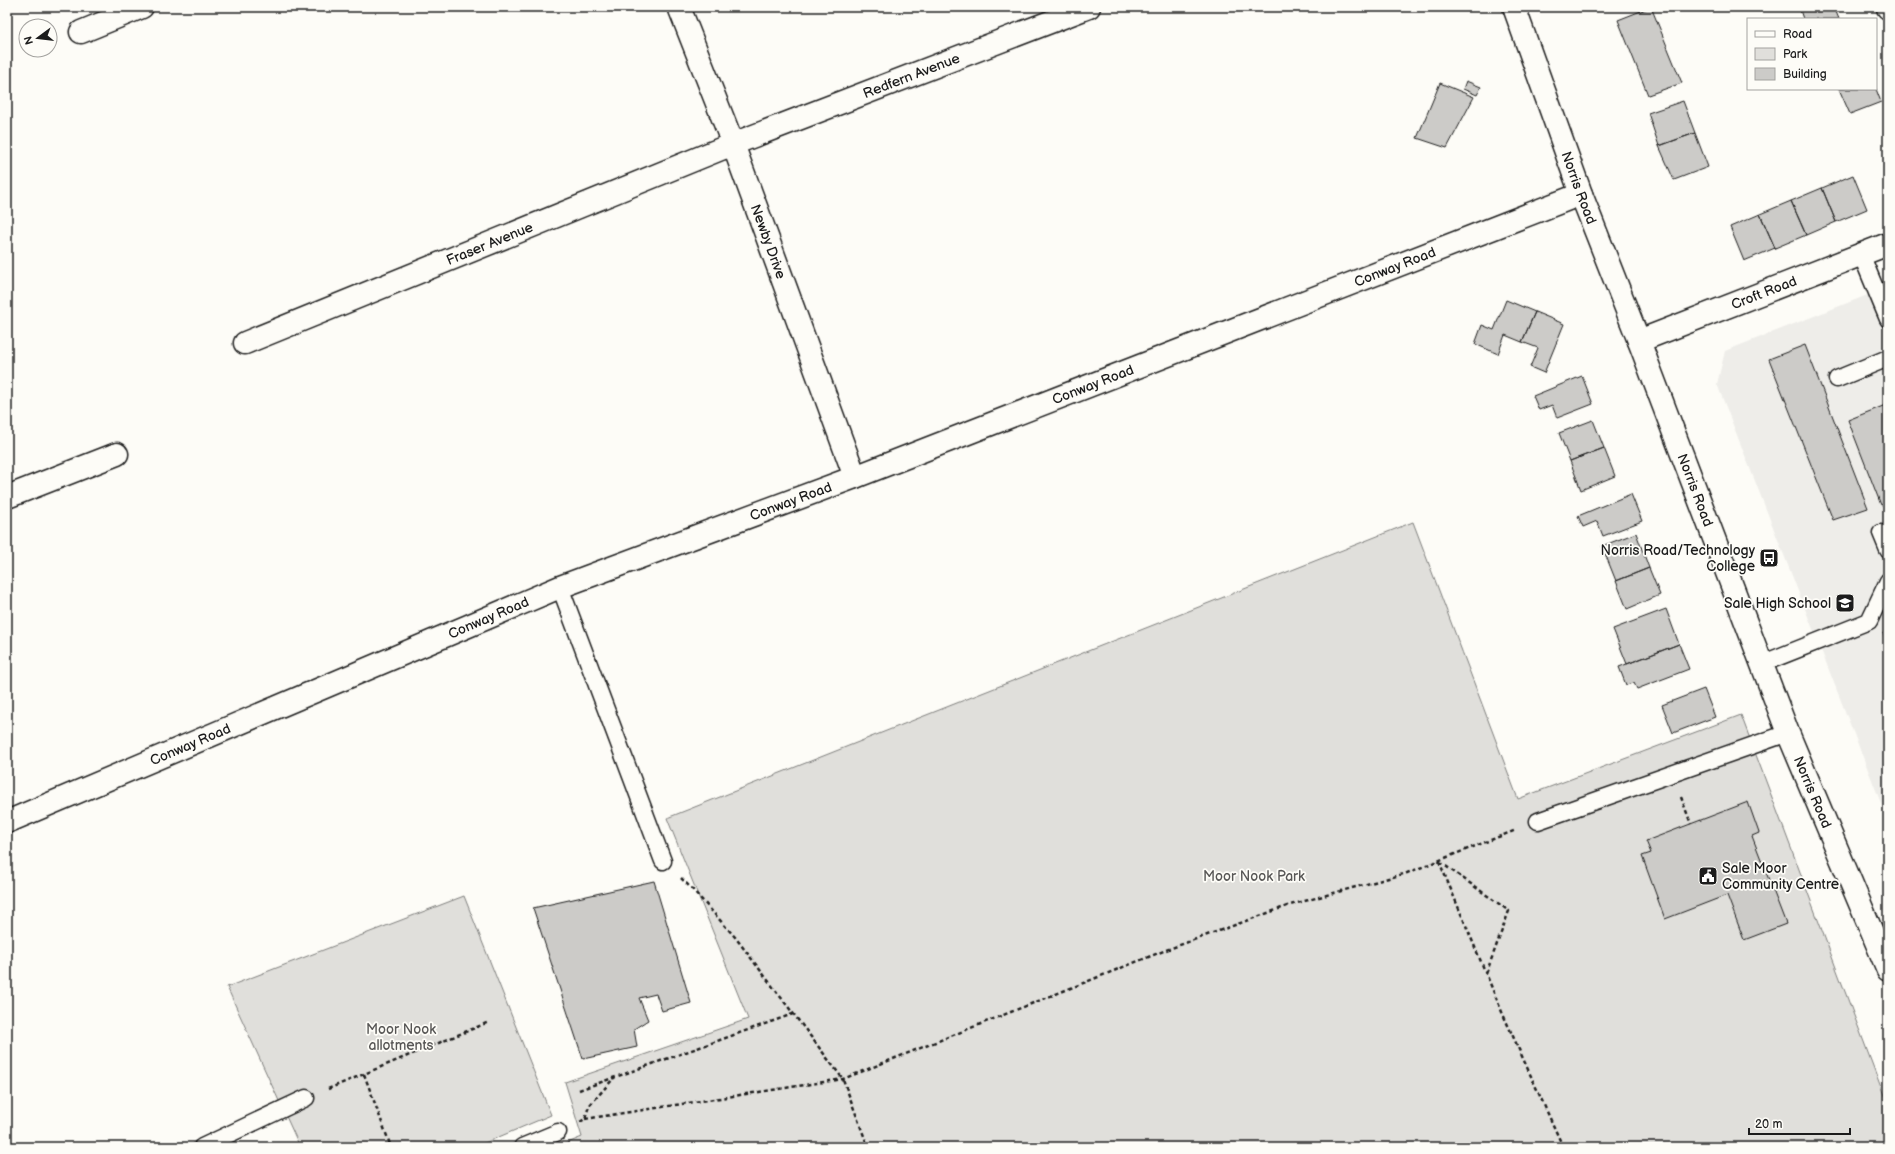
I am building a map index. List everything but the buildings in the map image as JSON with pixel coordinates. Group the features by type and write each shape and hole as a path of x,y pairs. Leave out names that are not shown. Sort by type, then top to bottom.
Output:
{"street":[{"path":"81,32 142,7"},
{"name":"Newby Drive","path":"679,7 733,144 855,477"},
{"name":"Redfern Avenue","path":"733,144 1089,7"},
{"name":"Norris Road","path":"1514,7 1581,194 1639,340 1788,733 1888,970"},
{"name":"Fraser Avenue","path":"246,343 733,144"},
{"name":"Conway Road","path":"7,822 560,588 855,477 1581,194"},
{"name":"Croft Road","path":"1639,340 1888,244"},
{"path":"7,497 117,454"}],"lane":[{"path":"1862,254 1888,319"},
{"path":"1837,379 1888,358"},
{"path":"1882,533 1888,550"},
{"path":"1762,664 1869,621 1888,581"},
{"path":"560,588 663,861"},
{"path":"1538,821 1788,733"},
{"path":"202,1147 306,1098"},
{"path":"522,1147 558,1132"}],"path":[{"path":"558,1132 585,1119 843,1079 1166,950 1290,905 1407,873 1439,862 1538,821"},
{"path":"663,861 693,890 730,932 843,1079 868,1147"},
{"path":"1439,862 1502,1012 1564,1147"},
{"path":"1439,862 1509,911 1486,974"},
{"path":"579,1090 794,1014"},
{"path":"306,1098 489,1022"},
{"path":"364,1074 391,1147"},
{"path":"585,1119 589,1106 614,1078"}],"shaded area":[{"name":"Sale High School","path":"1888,287 1888,821 1717,384 1725,351"}],"green space":[{"name":"Moor Nook Park","path":"1413,522 1518,799 1741,715 1888,1106 1888,1147 558,1147 582,1137 565,1082 748,1019 667,818"},
{"name":"Moor Nook allotments","path":"464,896 551,1115 475,1147 300,1147 227,987"}],"place":[{"name":"Norris Road/Technology College","path":"1769,558"},
{"name":"Sale High School","path":"1845,603"},
{"name":"Sale Moor Community Centre","path":"1708,876"}]}
